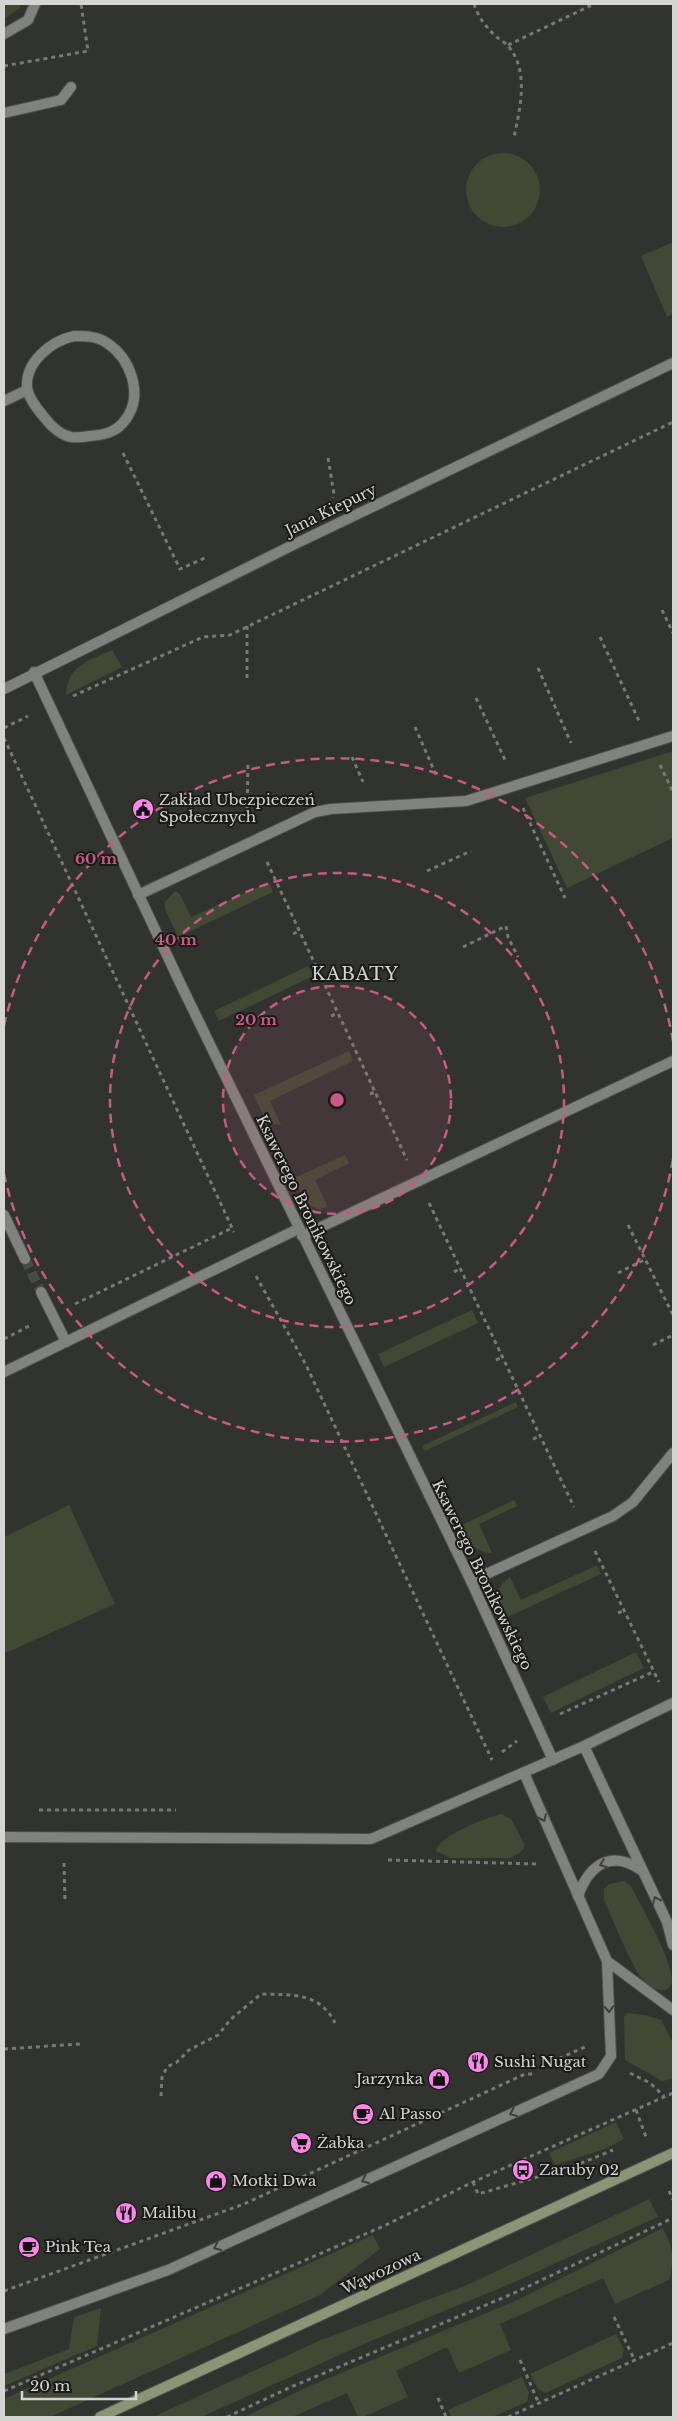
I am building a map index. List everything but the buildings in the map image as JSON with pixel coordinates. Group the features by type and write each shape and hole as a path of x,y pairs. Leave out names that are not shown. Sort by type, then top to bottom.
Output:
{"street":[{"path":"4,34 28,20 35,4"},
{"path":"4,113 61,100 71,87"},
{"path":"74,336 95,338 106,342 126,362 134,392 131,412 113,432 100,436 70,437 52,427 28,390 28,379 34,364 43,352 55,343 74,336"},
{"name":"Jana Kiepury","path":"4,689 34,672 295,544 673,363"},
{"path":"4,401 28,390"},
{"name":"Ksawerego Bronikowskiego","path":"34,672 138,895 300,1232 471,1581 553,1760"},
{"path":"138,895 302,817 331,809 466,801 673,736"},
{"path":"4,1372 300,1232 418,1183 673,1061"},
{"path":"4,1215 25,1259"},
{"path":"42,1292 66,1342"},
{"path":"471,1581 613,1516 633,1502 673,1453"},
{"path":"7,1837 371,1839 553,1760 673,1703"},
{"path":"584,1746 667,1922 673,1945"},
{"path":"4,2329 168,2270 599,2074 611,2056 607,1961 524,1773"},
{"path":"578,1896 586,1876 602,1863 622,1861 642,1870"},
{"path":"607,1961 673,2010"},
{"name":"Wąwozowa","path":"100,2417 673,2153"}],"path":[{"path":"4,66 88,51 81,4"},
{"path":"474,4 486,25 508,45 518,66 522,84 521,102 514,137"},
{"path":"508,45 594,4"},
{"path":"4,728 203,637 230,634 673,422"},
{"path":"113,432 180,570 216,553"},
{"path":"324,502 333,498 334,494 328,458"},
{"path":"662,610 673,633"},
{"path":"247,626 247,681"},
{"path":"600,637 650,743"},
{"path":"538,668 582,766"},
{"path":"476,698 565,898"},
{"path":"415,727 448,803"},
{"path":"248,763 251,841 299,932 624,1611 660,1683 666,1680"},
{"path":"427,871 471,851"},
{"path":"463,947 506,926 508,936 518,957"},
{"path":"293,934 299,932"},
{"path":"332,1016 338,1013"},
{"path":"370,1094 375,1092"},
{"path":"628,1225 673,1315"},
{"path":"4,1339 232,1228"},
{"path":"618,1273 646,1259"},
{"path":"454,1272 461,1268"},
{"path":"653,1345 673,1335"},
{"path":"496,1360 503,1357"},
{"path":"533,1440 540,1436"},
{"path":"618,1613 624,1611"},
{"path":"484,1764 492,1760"},
{"path":"7,1837 29,1810 179,1810"},
{"path":"380,1860 542,1865 538,1856"},
{"path":"64,1860 65,1902"},
{"path":"161,2096 162,2077 167,2067 177,2062 189,2050 218,2035 231,2019 261,1994 294,1995 318,2001 330,2011 335,2023"},
{"path":"4,2049 80,2044"},
{"path":"554,2067 558,2059 592,2044"},
{"path":"607,2063 650,2083 664,2096"},
{"path":"4,2292 244,2204 525,2074 542,2074"},
{"path":"4,2391 386,2225 473,2182 673,2093"},
{"path":"636,2110 647,2136 638,2140"},
{"path":"473,2182 478,2194 572,2167 622,2147"},
{"path":"669,2191 673,2200"},
{"path":"226,2417 512,2294 673,2218"},
{"path":"614,2317 635,2361"},
{"path":"508,2417 673,2343"},
{"path":"520,2360 539,2404"},
{"path":"438,2398 446,2417"}],"green space":[{"path":"4,4 21,4 20,8 4,19"},
{"path":"503,153 517,156 529,164 537,176 540,190 537,204 529,216 517,224 503,227 489,224 477,216 469,204 466,190 469,176 477,164 489,156"},
{"path":"673,242 673,314 667,317 641,256"},
{"path":"112,650 122,667 66,695 67,685 75,670 88,661"},
{"path":"673,751 673,838 567,888 525,798"},
{"path":"269,882 273,892 178,937 165,909 165,902 175,891 180,894 191,917"},
{"path":"308,966 313,976 219,1021 214,1011"},
{"path":"349,1051 353,1061 270,1101 281,1125 267,1123 254,1095"},
{"path":"345,1155 349,1163 315,1180 328,1207 319,1209 306,1204 294,1178"},
{"path":"472,1310 478,1323 384,1367 378,1354"},
{"path":"516,1402 518,1407 425,1451 422,1446"},
{"path":"514,1500 517,1506 479,1524 492,1553 481,1551 472,1545 460,1526"},
{"path":"69,1505 115,1604 8,1652 4,1652 4,1537"},
{"path":"597,1565 601,1574 505,1618 499,1606 498,1591 500,1586 510,1577 521,1600"},
{"path":"636,1652 644,1668 551,1713 543,1697"},
{"path":"501,1814 511,1819 524,1843 524,1848 520,1853 510,1858 450,1858 436,1851 445,1839 453,1834"},
{"path":"624,1881 631,1886 664,1952 672,1981 667,1989 658,1990 643,1980 604,1901 604,1889 609,1884"},
{"path":"627,2013 645,2015 661,2020 673,2043 673,2079 662,2081 625,2060 624,2017"},
{"path":"616,2122 624,2139 605,2149 555,2165 549,2153"},
{"path":"649,2199 658,2217 503,2287 373,2340 201,2417 153,2417 321,2340 467,2285"},
{"path":"663,2228 672,2253 669,2280 615,2304 603,2278 500,2324 511,2350 459,2373 447,2347 396,2371 408,2397 363,2417 358,2417 347,2393 292,2417 244,2417 312,2385 513,2302"},
{"path":"373,2235 380,2249 320,2295 50,2417 4,2417 4,2399"},
{"path":"101,2308 97,2346 4,2386 4,2374 69,2349 74,2317"},
{"path":"616,2334 624,2350 622,2358 545,2393 538,2389 530,2374"},
{"path":"522,2377 529,2393 527,2402 492,2417 451,2417 448,2410"}],"tunnel":[{"path":"25,1259 41,1292"}],"place":[{"name":"Zakład Ubezpieczeń Społecznych","path":"143,809"},
{"name":"Sushi Nugat","path":"478,2062"},
{"name":"Jarzynka","path":"439,2079"},
{"name":"Al Passo","path":"363,2114"},
{"name":"Żabka","path":"301,2143"},
{"name":"Zaruby 02","path":"523,2170"},
{"name":"Motki Dwa","path":"216,2181"},
{"name":"Malibu","path":"126,2213"},
{"name":"Pink Tea","path":"29,2247"}],"district":[{"name":"KABATY","path":"355,974"}]}
